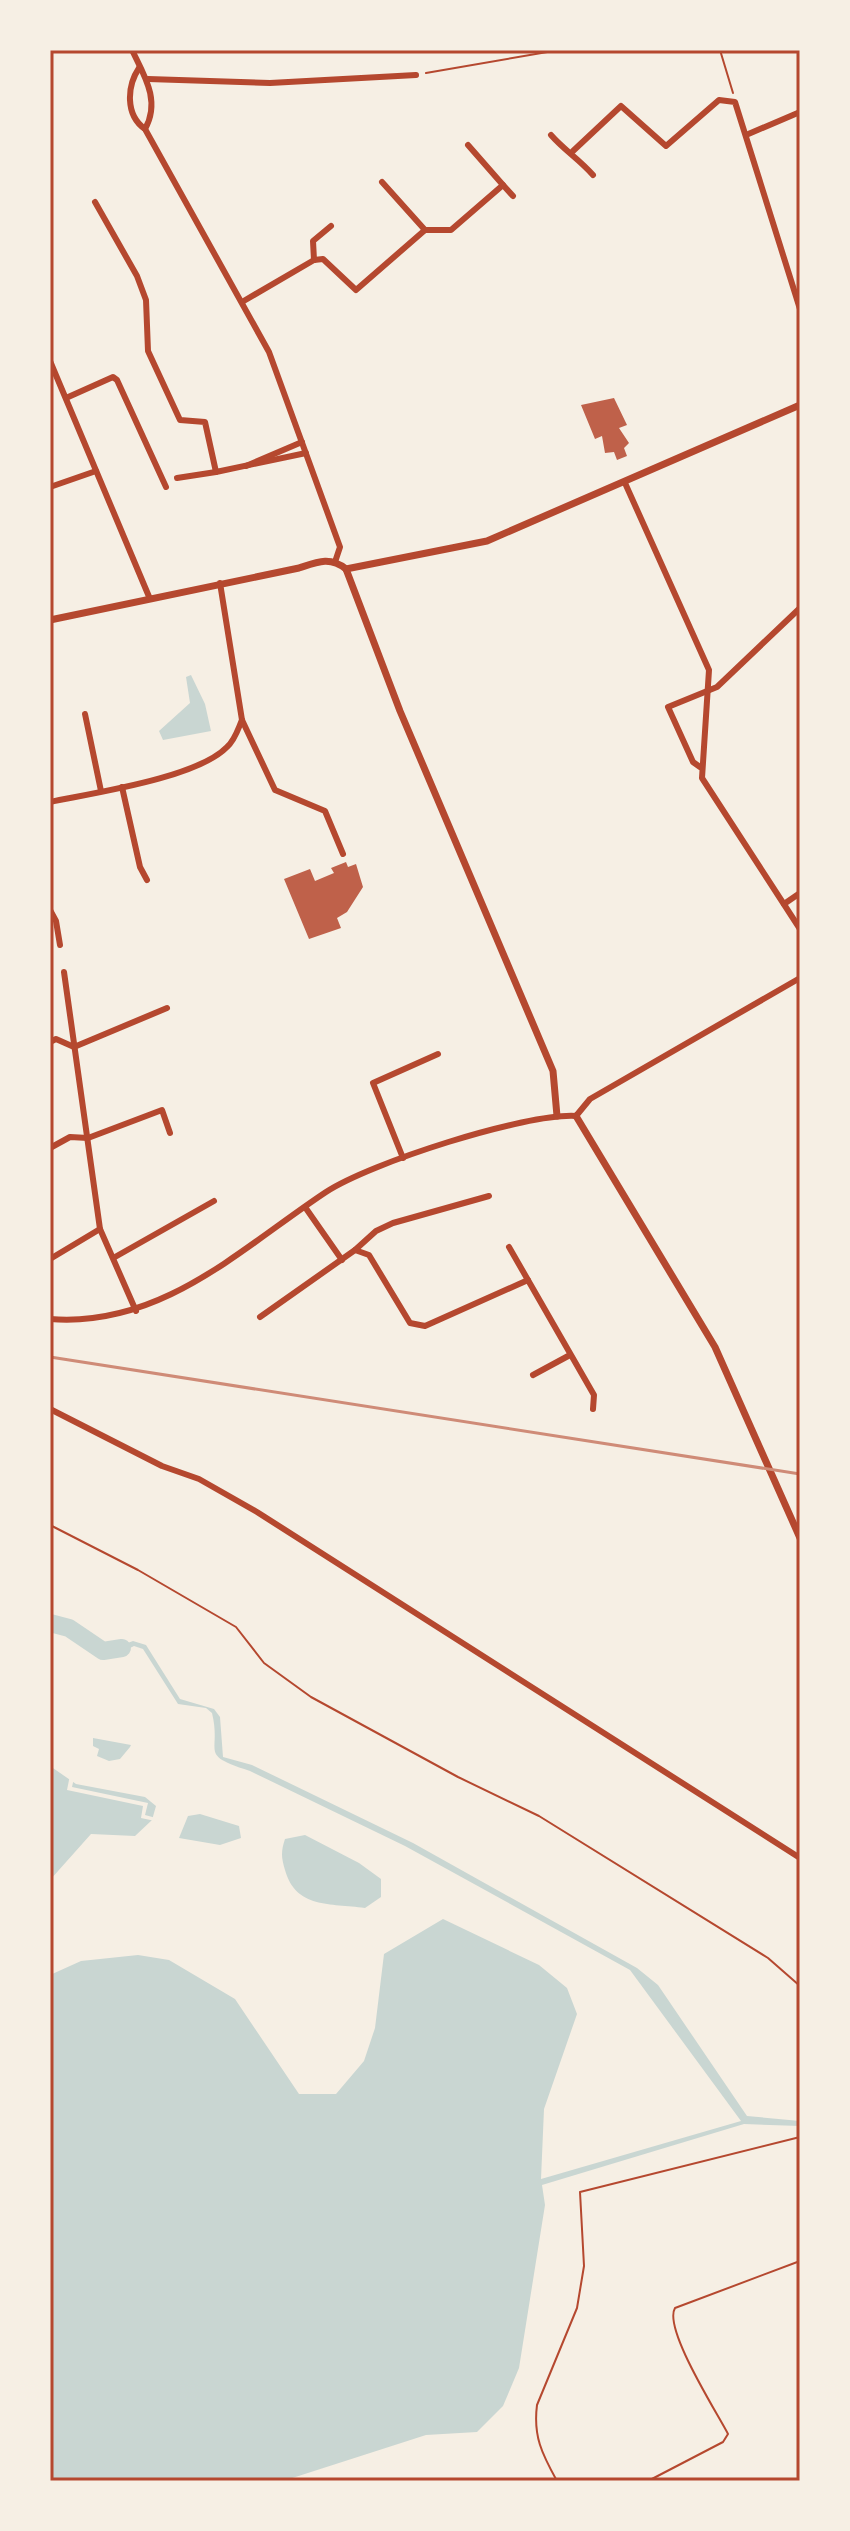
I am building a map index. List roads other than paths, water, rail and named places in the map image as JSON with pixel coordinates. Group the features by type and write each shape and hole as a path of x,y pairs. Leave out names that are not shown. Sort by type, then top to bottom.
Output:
{"street":[{"path":"132,50 139,68 148,79 150,113 145,129"},
{"path":"139,68 129,87 135,120 145,129 269,352 340,547 335,562"},
{"path":"148,79 270,83 416,75"},
{"path":"573,151 621,106 666,146 719,100 735,102 800,309"},
{"path":"132,111 150,113"},
{"path":"746,135 800,112"},
{"path":"551,135 562,147 573,151 593,175"},
{"path":"468,145 513,196"},
{"path":"382,182 425,230"},
{"path":"242,302 314,260 323,259 356,290 425,230 451,230 503,185"},
{"path":"95,202 137,276 146,300 148,351 173,410 180,420 205,422 216,472"},
{"path":"314,260 313,241 331,226"},
{"path":"50,361 150,599"},
{"path":"66,398 113,377 117,380 166,487"},
{"path":"346,569 487,541 800,405"},
{"path":"235,470 302,442"},
{"path":"177,478 235,470 306,453"},
{"path":"50,487 96,471"},
{"path":"625,483 709,670 700,767 702,778 800,929"},
{"path":"50,620 320,561 335,562 346,569 400,711 553,1071 557,1116"},
{"path":"220,583 242,720 275,790 325,811 343,854"},
{"path":"700,767 693,762 668,707 730,676 800,608"},
{"path":"85,714 101,791"},
{"path":"50,802 170,775 213,758 227,747 242,720"},
{"path":"122,787 140,867 147,880"},
{"path":"784,904 800,893"},
{"path":"50,910 56,921 60,945"},
{"path":"64,972 100,1229 115,1257 136,1311"},
{"path":"576,1116 590,1099 800,978"},
{"path":"50,1042 56,1039 74,1047 167,1008"},
{"path":"403,1158 373,1083 438,1054"},
{"path":"50,1148 70,1137 88,1138 162,1110 170,1133"},
{"path":"50,1319 106,1318 136,1311 195,1283 353,1176 403,1158 557,1116 576,1116"},
{"path":"576,1116 715,1347 800,1538"},
{"path":"260,1317 342,1260 363,1240 393,1223 489,1196"},
{"path":"115,1257 214,1201"},
{"path":"305,1207 342,1260"},
{"path":"50,1259 100,1229"},
{"path":"509,1247 594,1395 593,1409"},
{"path":"355,1250 369,1255 410,1323 418,1326 425,1326 528,1280"},
{"path":"533,1375 570,1355"},
{"path":"50,1409 162,1466 199,1479 257,1512 800,1858"}],"waterway":[{"path":"50,1623 69,1628 103,1651 122,1648"}],"railway":[{"path":"50,1357 800,1474"}]}
